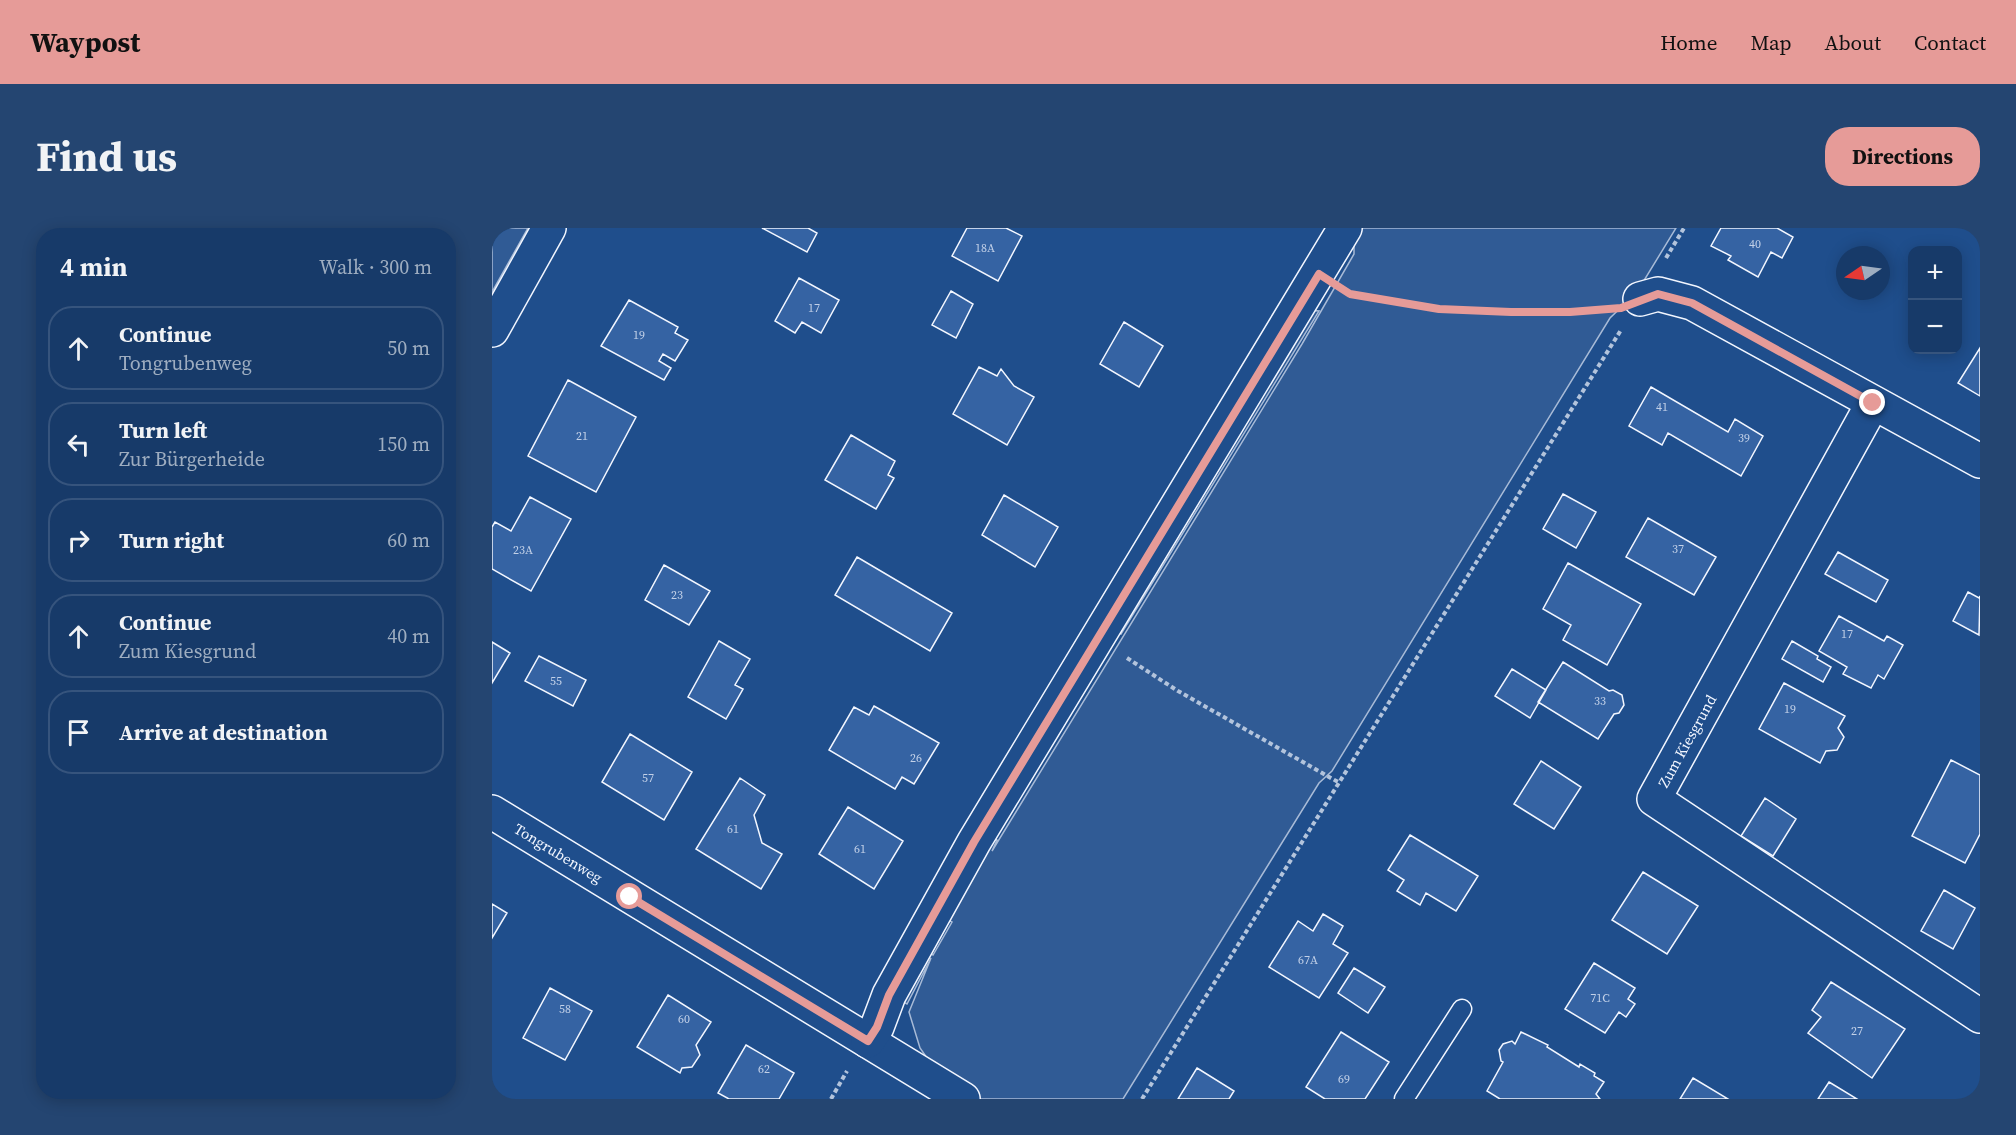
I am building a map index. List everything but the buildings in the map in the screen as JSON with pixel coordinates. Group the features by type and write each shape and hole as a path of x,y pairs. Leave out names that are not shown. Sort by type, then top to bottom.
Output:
{"street":[{"path":"492,330 549,228"},
{"path":"868,1041 877,1027 889,995 974,842 1345,228"},
{"path":"1640,299 1658,294 1692,303 1980,461"},
{"name":"Zum Kiesgrund","path":"1873,403 1654,799 1980,1016"},
{"name":"Tongrubenweg","path":"492,812 963,1099"}],"lane":[{"path":"1404,1099 1462,1008"}],"path":[{"path":"1142,1099 1684,228"},
{"path":"1319,274 1350,294 1439,309 1570,312 1621,308 1640,299"},
{"path":"1096,638 1178,691 1338,782"}],"shaded area":[{"path":"492,228 528,228 492,292"},
{"path":"1358,228 1676,228 1637,292 1610,318 1332,771 1319,783 1123,1099 976,1099 927,1058 920,1048 909,1012 931,958 907,1004 896,998 922,949 933,955 952,922 941,916 987,834 997,840 992,851 1302,344 1354,254 1354,236"},
{"path":"1306,310 1319,311 1121,634 1111,629"}],"route":[{"path":"630,897 868,1041 877,1027 889,995 1028,749 1319,274 1350,294 1439,309 1570,312 1621,308 1658,294 1692,303 1873,403"}]}
